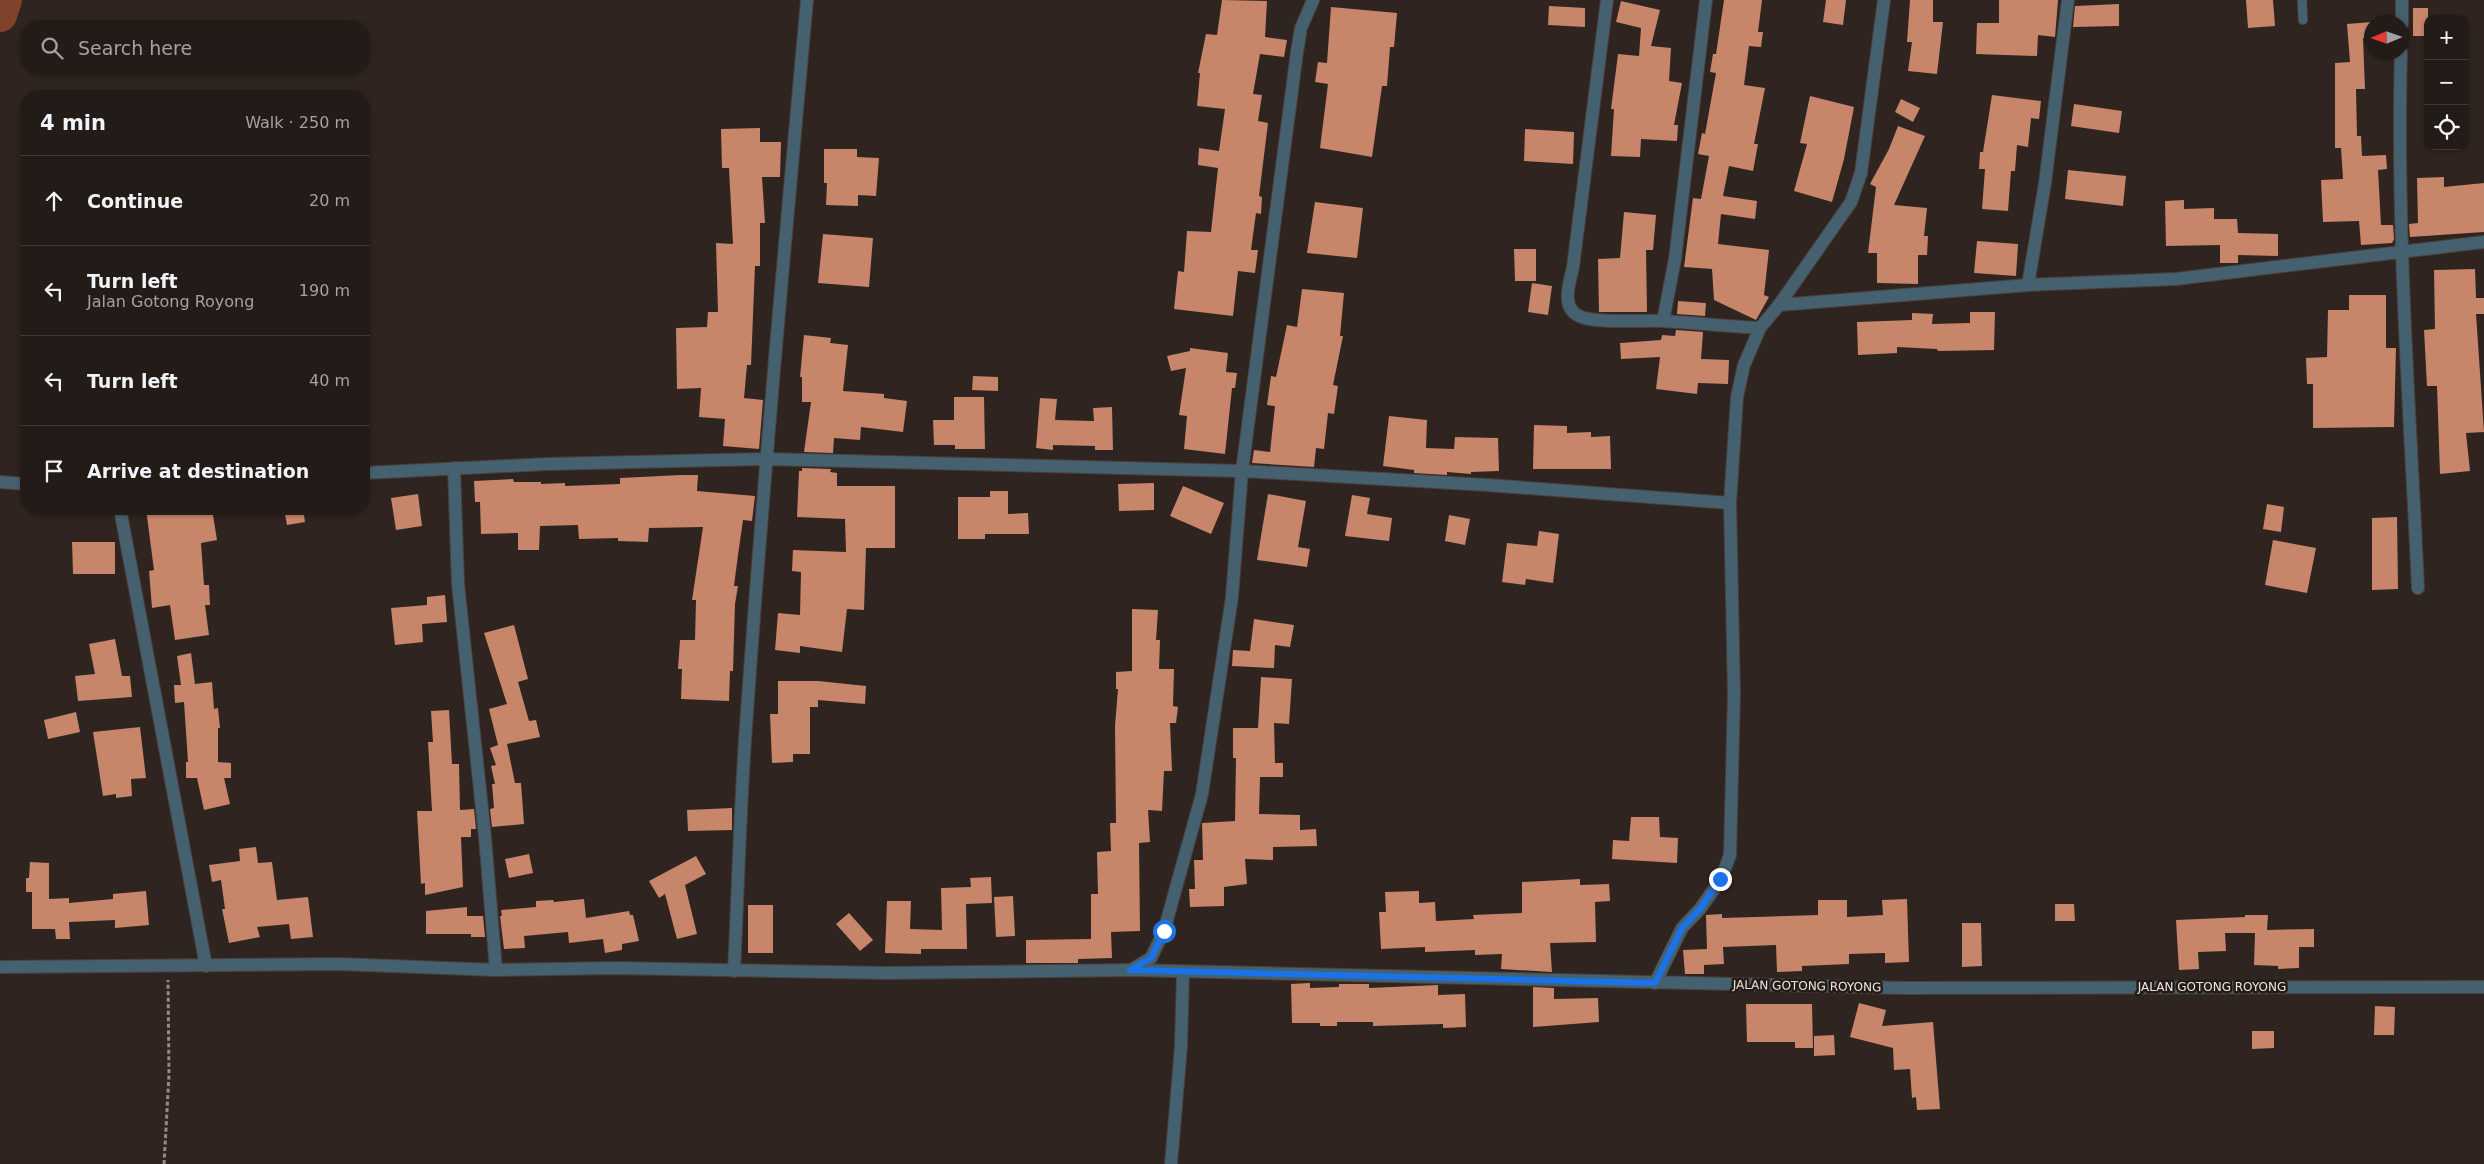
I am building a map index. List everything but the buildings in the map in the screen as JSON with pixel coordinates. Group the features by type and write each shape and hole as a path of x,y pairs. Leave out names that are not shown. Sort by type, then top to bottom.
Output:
{"street":[{"path":"734,971 746,729 757,601 766,459 807,0"},
{"path":"1130,970 1151,958 1164,931 1202,794 1232,597 1242,471 1297,52 1302,28 1313,0"},
{"path":"1607,0 1573,267 1567,295 1570,308 1578,316 1591,319 1663,321 1760,328"},
{"path":"1663,321 1675,259 1706,0"},
{"path":"1655,983 1682,928 1700,909 1720,879 1730,855 1734,694 1730,503 1737,396 1744,365 1760,328 1779,305 1807,262 1839,222 1851,202 1861,173 1884,0"},
{"path":"2028,285 2045,183 2068,0"},
{"path":"2402,0 2402,15"},
{"path":"2401,60 2398,158 2401,250 2418,588"},
{"path":"1779,305 2028,285 2176,279 2401,250 2484,242"},
{"path":"370,473 454,468 766,459 1242,471 1488,485 1730,503"},
{"path":"454,468 458,584 485,837 496,970"},
{"path":"0,482 20,484"},
{"path":"121,515 206,966"},
{"name":"JALAN GOTONG ROYONG","path":"0,967 339,964 496,970 615,968 895,973 1130,970 1904,988 2484,987"},
{"path":"1171,1164 1181,1046 1183,972"}],"lane":[{"path":"2302,0 2303,20"}],"path":[{"path":"164,1164 169,1075 168,966"}],"waterway":[{"path":"0,15 5,0"}],"route":[{"path":"1164,931 1151,958 1130,970 1655,983 1682,928 1700,909 1720,879"}]}
